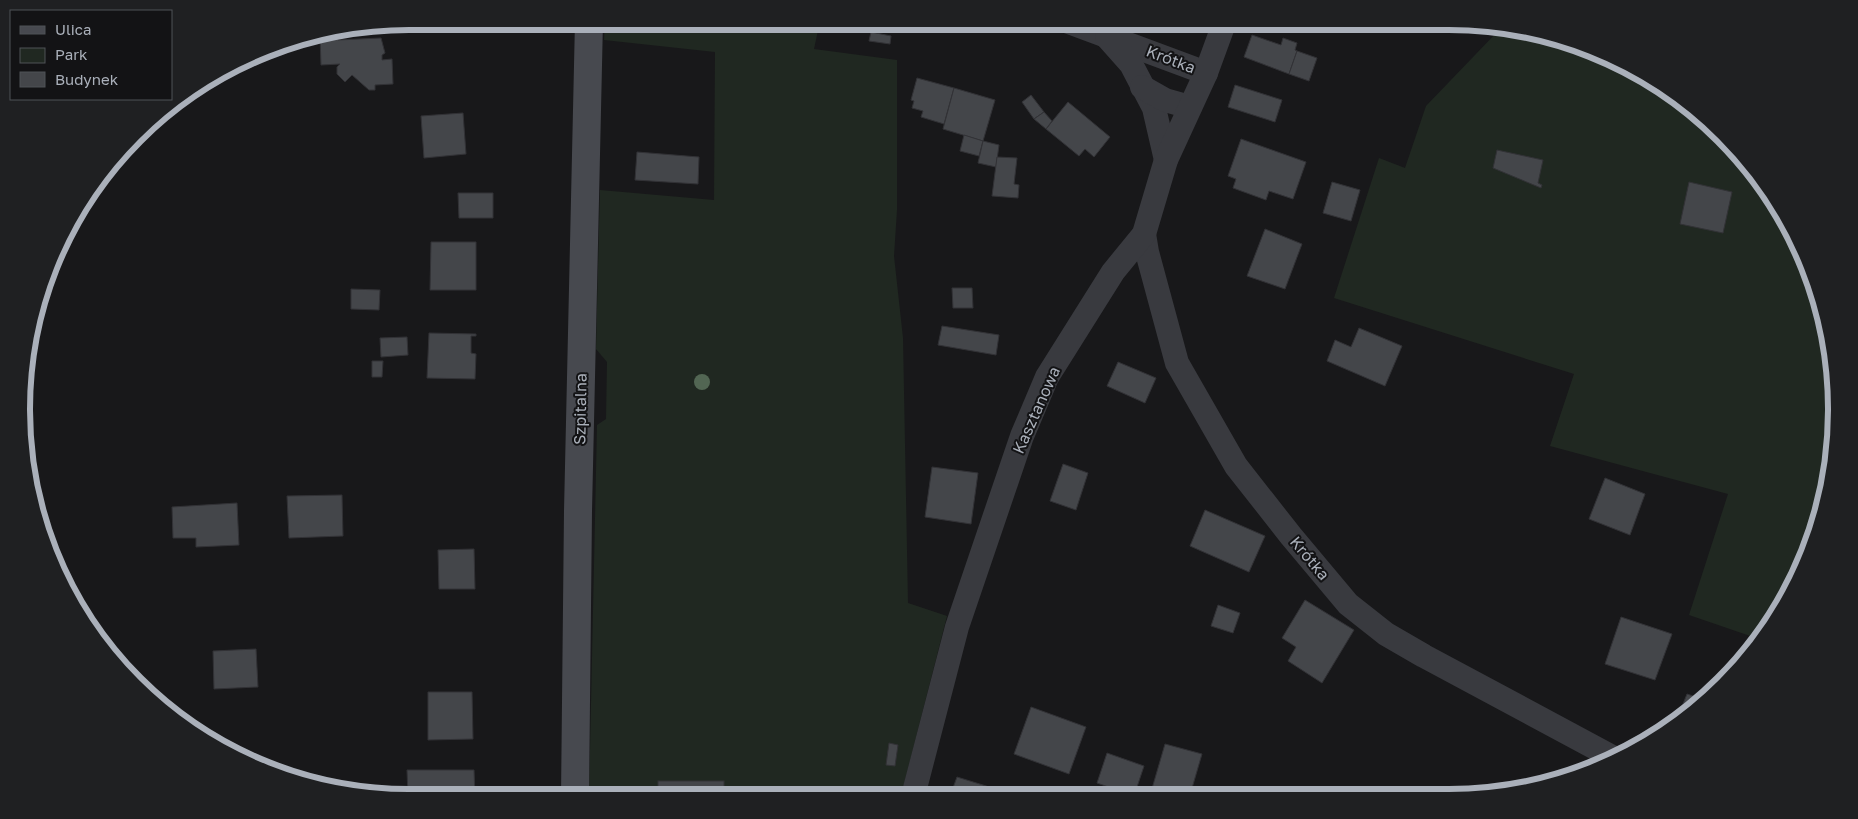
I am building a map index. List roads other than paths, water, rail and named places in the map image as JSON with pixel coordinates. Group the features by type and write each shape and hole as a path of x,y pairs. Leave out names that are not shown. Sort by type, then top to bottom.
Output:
{"main road":[{"name":"Szpitalna","path":"575,789 578,501 589,30"}],"street":[{"name":"Krótka","path":"1089,30 1206,73"},
{"name":"Kasztanowa","path":"915,789 956,627 1026,428 1047,377 1113,272 1144,234 1166,160 1206,73 1222,30"},
{"name":"Krótka","path":"1107,37 1131,64 1154,108 1166,160"},
{"path":"1142,87 1164,100 1190,107"},
{"name":"Krótka","path":"1144,234 1146,252 1177,363 1236,466 1348,604 1386,634 1416,652 1607,754"}]}
